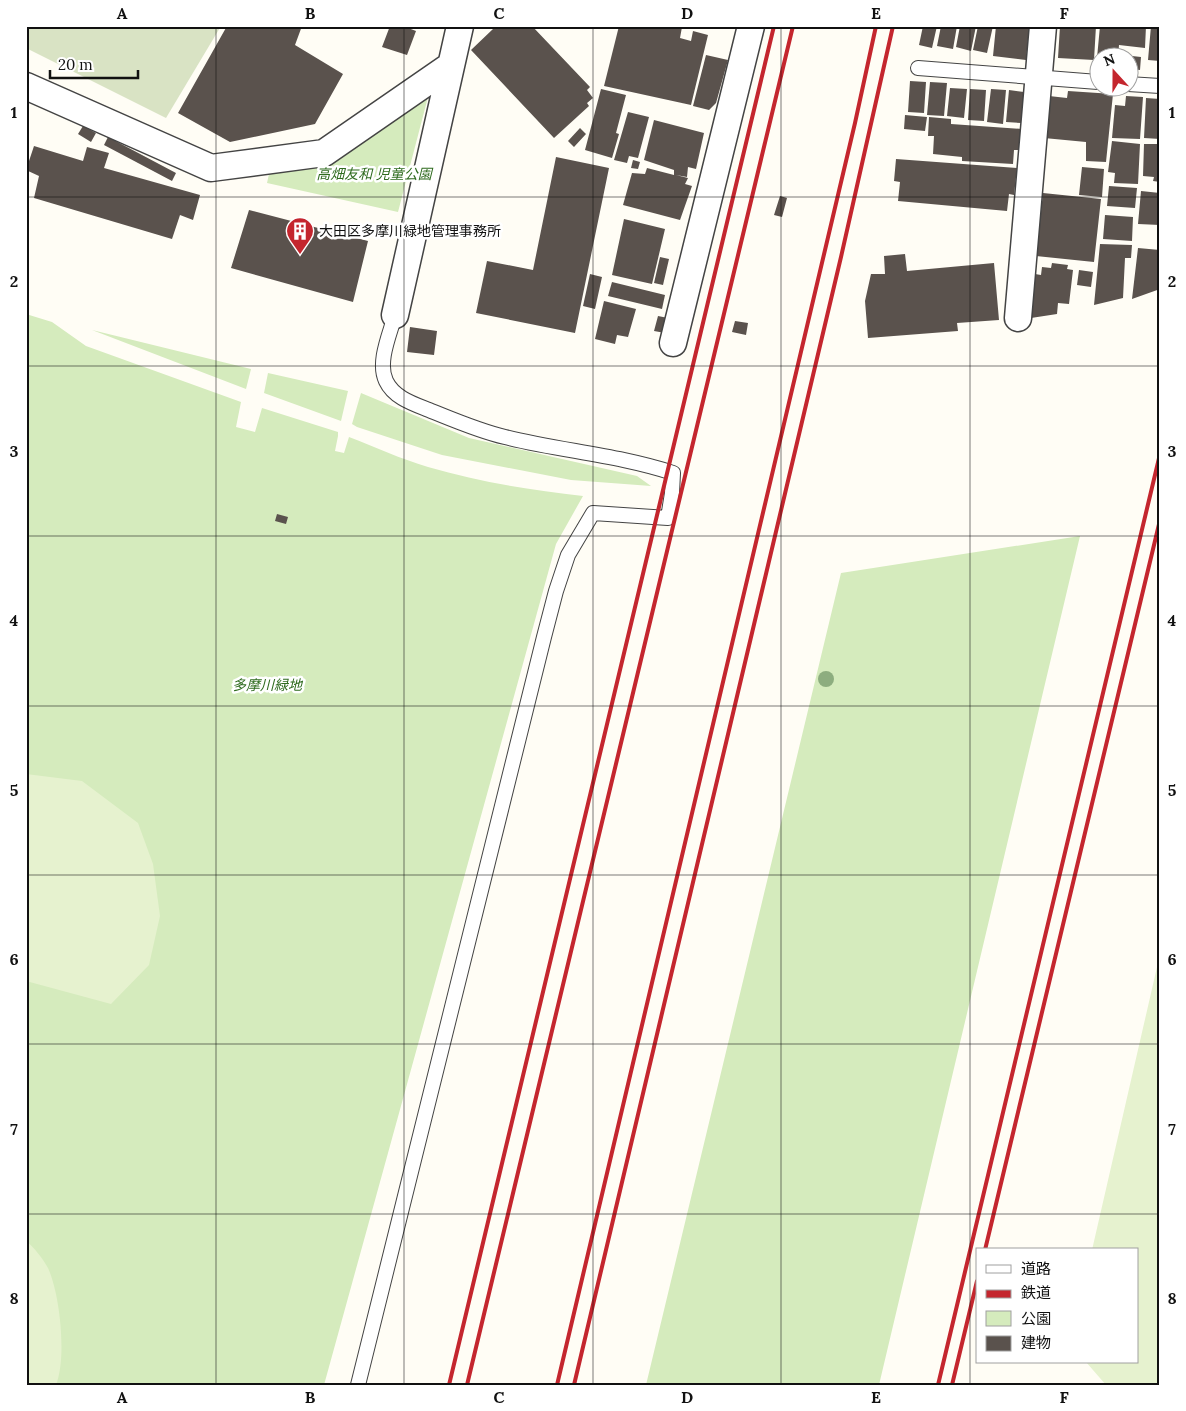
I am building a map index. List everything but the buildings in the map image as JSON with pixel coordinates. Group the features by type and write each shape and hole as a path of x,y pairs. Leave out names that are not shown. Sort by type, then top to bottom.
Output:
{"street":[{"path":"395,315 460,26"},
{"path":"1018,318 1043,26"},
{"path":"673,343 745,28"},
{"path":"26,86 211,168 324,153 450,66"}],"lane":[{"path":"918,68 1088,81"},
{"path":"1138,85 1160,86"},
{"path":"358,1385 551,609 568,555 593,513 668,518 673,473 647,464 504,437 461,423 402,399 385,379 383,362 395,315"}],"green space":[{"path":"26,26 221,26 166,118 26,48"},
{"name":"高畑友和 児童公園","path":"428,97 398,212 267,183 269,174 330,164"},
{"name":"多摩川緑地","path":"26,314 52,322 86,346 241,402 236,427 255,432 262,408 338,432 335,451 344,453 349,437 428,467 466,477 505,485 583,496 556,544 324,1385 26,1385"},
{"path":"92,330 251,369 246,389"},
{"path":"268,373 348,391 341,421 264,393"},
{"path":"361,393 469,438 637,476 651,486 571,480 442,455 352,424"},
{"path":"1080,536 879,1385 646,1385 841,573"},
{"path":"26,774 82,781 138,823 153,864 160,916 149,965 111,1004 26,981"},
{"path":"1160,954 1160,1385 1106,1385 1088,1364 1138,1364 1138,1248 1092,1248"},
{"path":"26,1241 38,1253 48,1268 56,1293 61,1326 61,1359 56,1385 26,1385"}],"railway":[{"path":"449,1385 774,26"},
{"path":"467,1385 793,26"},
{"path":"557,1385 855,123 876,26"},
{"path":"574,1385 841,257 893,26"},
{"path":"938,1385 1160,454"},
{"path":"985,1248 1160,520"},
{"path":"952,1385 976,1285"}],"place":[{"name":"大田区多摩川緑地管理事務所","path":"300,255"}]}
